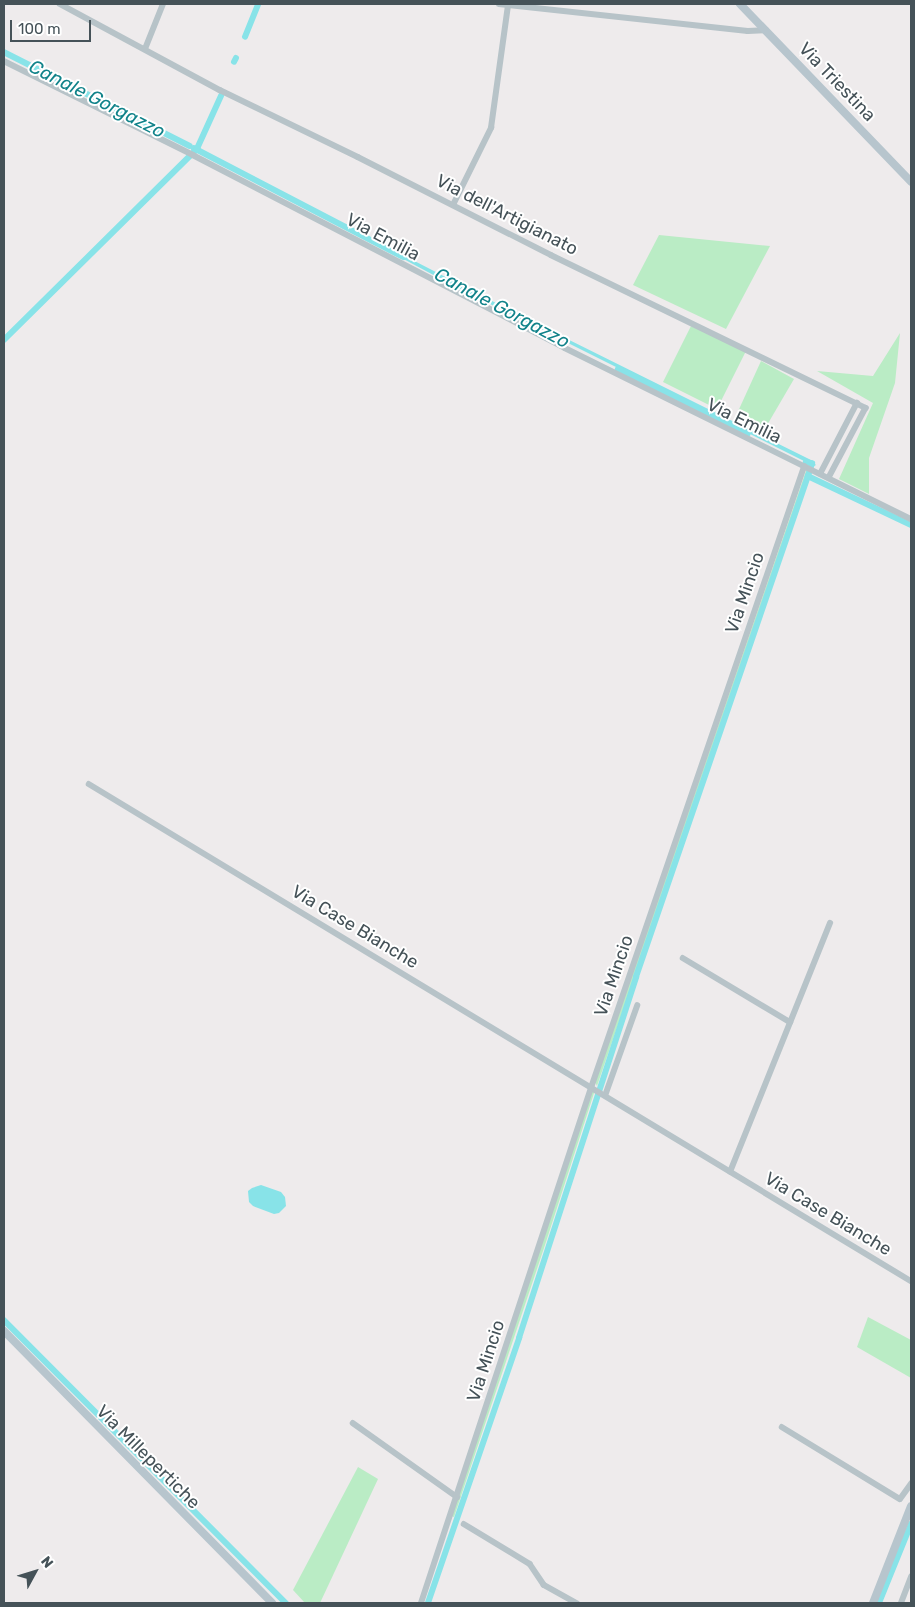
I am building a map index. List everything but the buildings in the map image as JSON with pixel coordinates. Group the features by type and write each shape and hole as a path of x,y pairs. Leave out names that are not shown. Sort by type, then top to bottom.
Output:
{"street":[{"name":"Via dell'Artigianato","path":"60,4 220,90 551,255 857,403"},
{"path":"146,49 163,4"},
{"path":"498,4 748,31 766,30"},
{"name":"Via Triestina","path":"740,4 911,182"},
{"path":"453,205 491,128 508,5"},
{"name":"Via Emilia","path":"4,61 191,154 496,313 911,519"},
{"path":"820,474 857,403 866,408 829,478"},
{"name":"Via Mincio","path":"421,1603 593,1089 808,469"},
{"name":"Via Case Bianche","path":"89,784 911,1281"},
{"path":"730,1172 830,923"},
{"path":"683,958 790,1022"},
{"path":"603,1096 637,1006"},
{"name":"Via Millepertiche","path":"4,1331 272,1603"},
{"path":"354,1423 456,1497"},
{"path":"782,1427 900,1499 911,1484"},
{"path":"873,1603 911,1506"},
{"path":"464,1524 530,1564 544,1585 577,1603"},
{"path":"901,1603 911,1576"}],"green space":[{"path":"659,235 770,246 726,329 633,285"},
{"path":"691,326 746,351 717,409 663,382"},
{"path":"900,333 895,383 869,458 869,494 839,479 873,403 817,371 873,376"},
{"path":"761,361 794,379 763,432 735,418"},
{"path":"807,468 809,469 597,1086 595,1082"},
{"path":"593,1089 595,1090 545,1245 454,1517 451,1516"},
{"path":"868,1317 911,1340 911,1378 857,1347"},
{"path":"358,1467 378,1479 320,1603 305,1603 293,1590"}],"water":[{"path":"399,253 523,317 811,460 816,465 814,466 454,286 396,255"},
{"path":"261,1185 281,1192 285,1197 286,1206 279,1213 274,1214 253,1206 249,1202 248,1191"}],"waterway":[{"path":"245,37 258,4"},
{"name":"Canale Gorgazzo","path":"4,52 190,146"},
{"path":"234,62 236,58"},
{"path":"4,340 197,149 221,96"},
{"name":"Canale Gorgazzo","path":"194,148 403,257"},
{"name":"Canale Gorgazzo","path":"618,369 748,434"},
{"path":"428,1603 519,1338 636,977 812,464 806,462"},
{"path":"808,476 911,525"},
{"path":"4,1320 286,1603"},
{"path":"879,1603 911,1524"}]}
